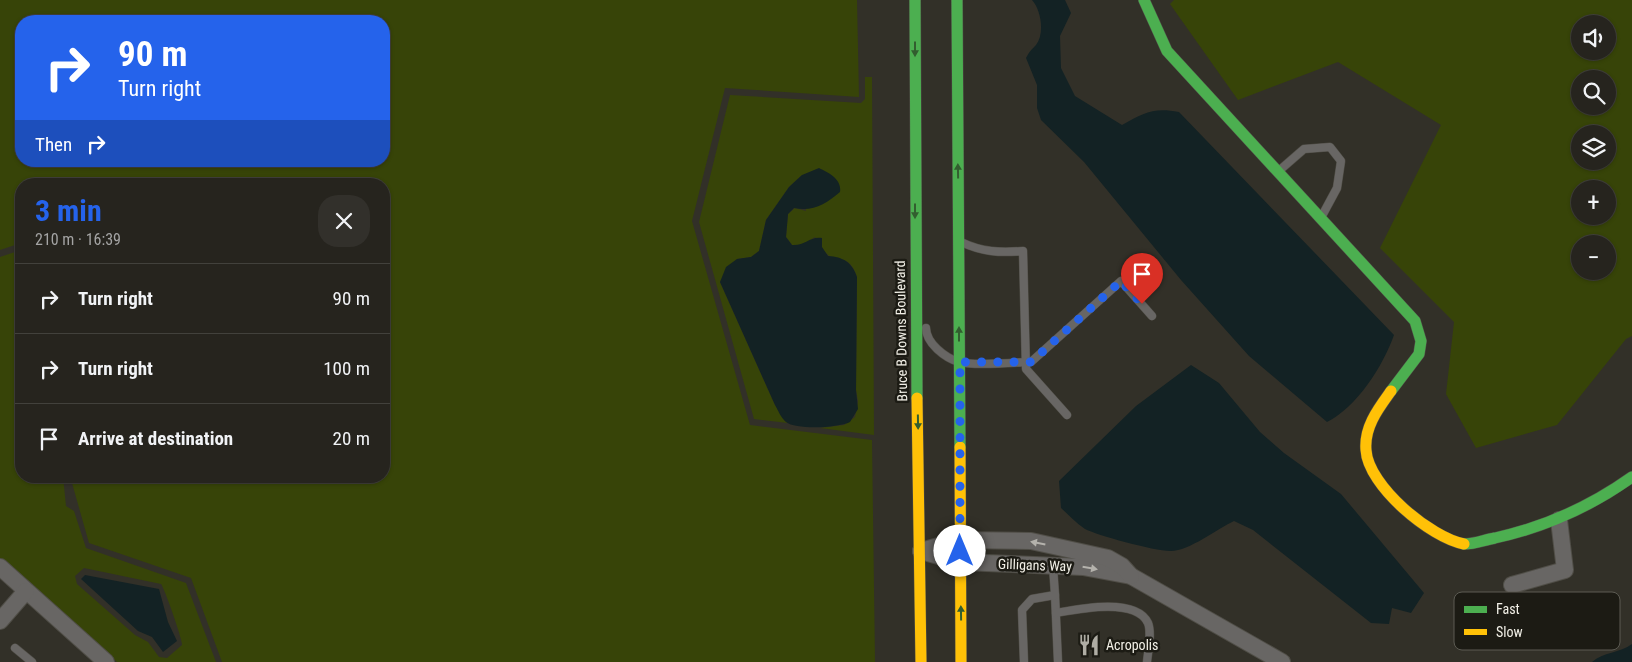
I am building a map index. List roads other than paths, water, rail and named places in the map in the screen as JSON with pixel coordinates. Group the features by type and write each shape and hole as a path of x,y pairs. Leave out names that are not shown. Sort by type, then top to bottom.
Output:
{"main road":[{"name":"Bruce B Downs Boulevard","path":"915,0 915,316 921,551 921,662"},
{"path":"956,0 961,662"},
{"path":"1144,0 1166,51 1279,171 1415,321 1421,341 1419,354 1368,427 1366,450 1370,471 1411,516 1440,536 1464,544 1503,537 1559,520 1604,498 1632,477"}],"street":[{"path":"1512,585 1565,570 1559,520"},
{"name":"Gilligans Way","path":"921,551 960,540 1032,541 1108,558 1122,566 1131,576 1282,662"},
{"name":"Gilligans Way","path":"921,551 960,562 1083,567 1131,576"},
{"path":"0,567 106,662"},
{"path":"0,621 26,591"}],"lane":[{"path":"915,126 925,140"},
{"path":"1279,171 1304,149 1330,148 1340,161 1337,188 1321,218"},
{"path":"959,241 978,250 998,253 1023,251 1026,369 1066,415"},
{"path":"926,296 926,335 936,348 960,362 1031,362 1121,281 1152,316"},
{"path":"1053,566 1058,662"},
{"path":"1024,662 1022,610 1032,599 1055,595"},
{"path":"1056,613 1081,609 1132,609 1140,613 1149,625 1147,662"},
{"path":"15,648 32,662"}],"place":[{"name":"Acropolis","path":"1089,645"}]}
